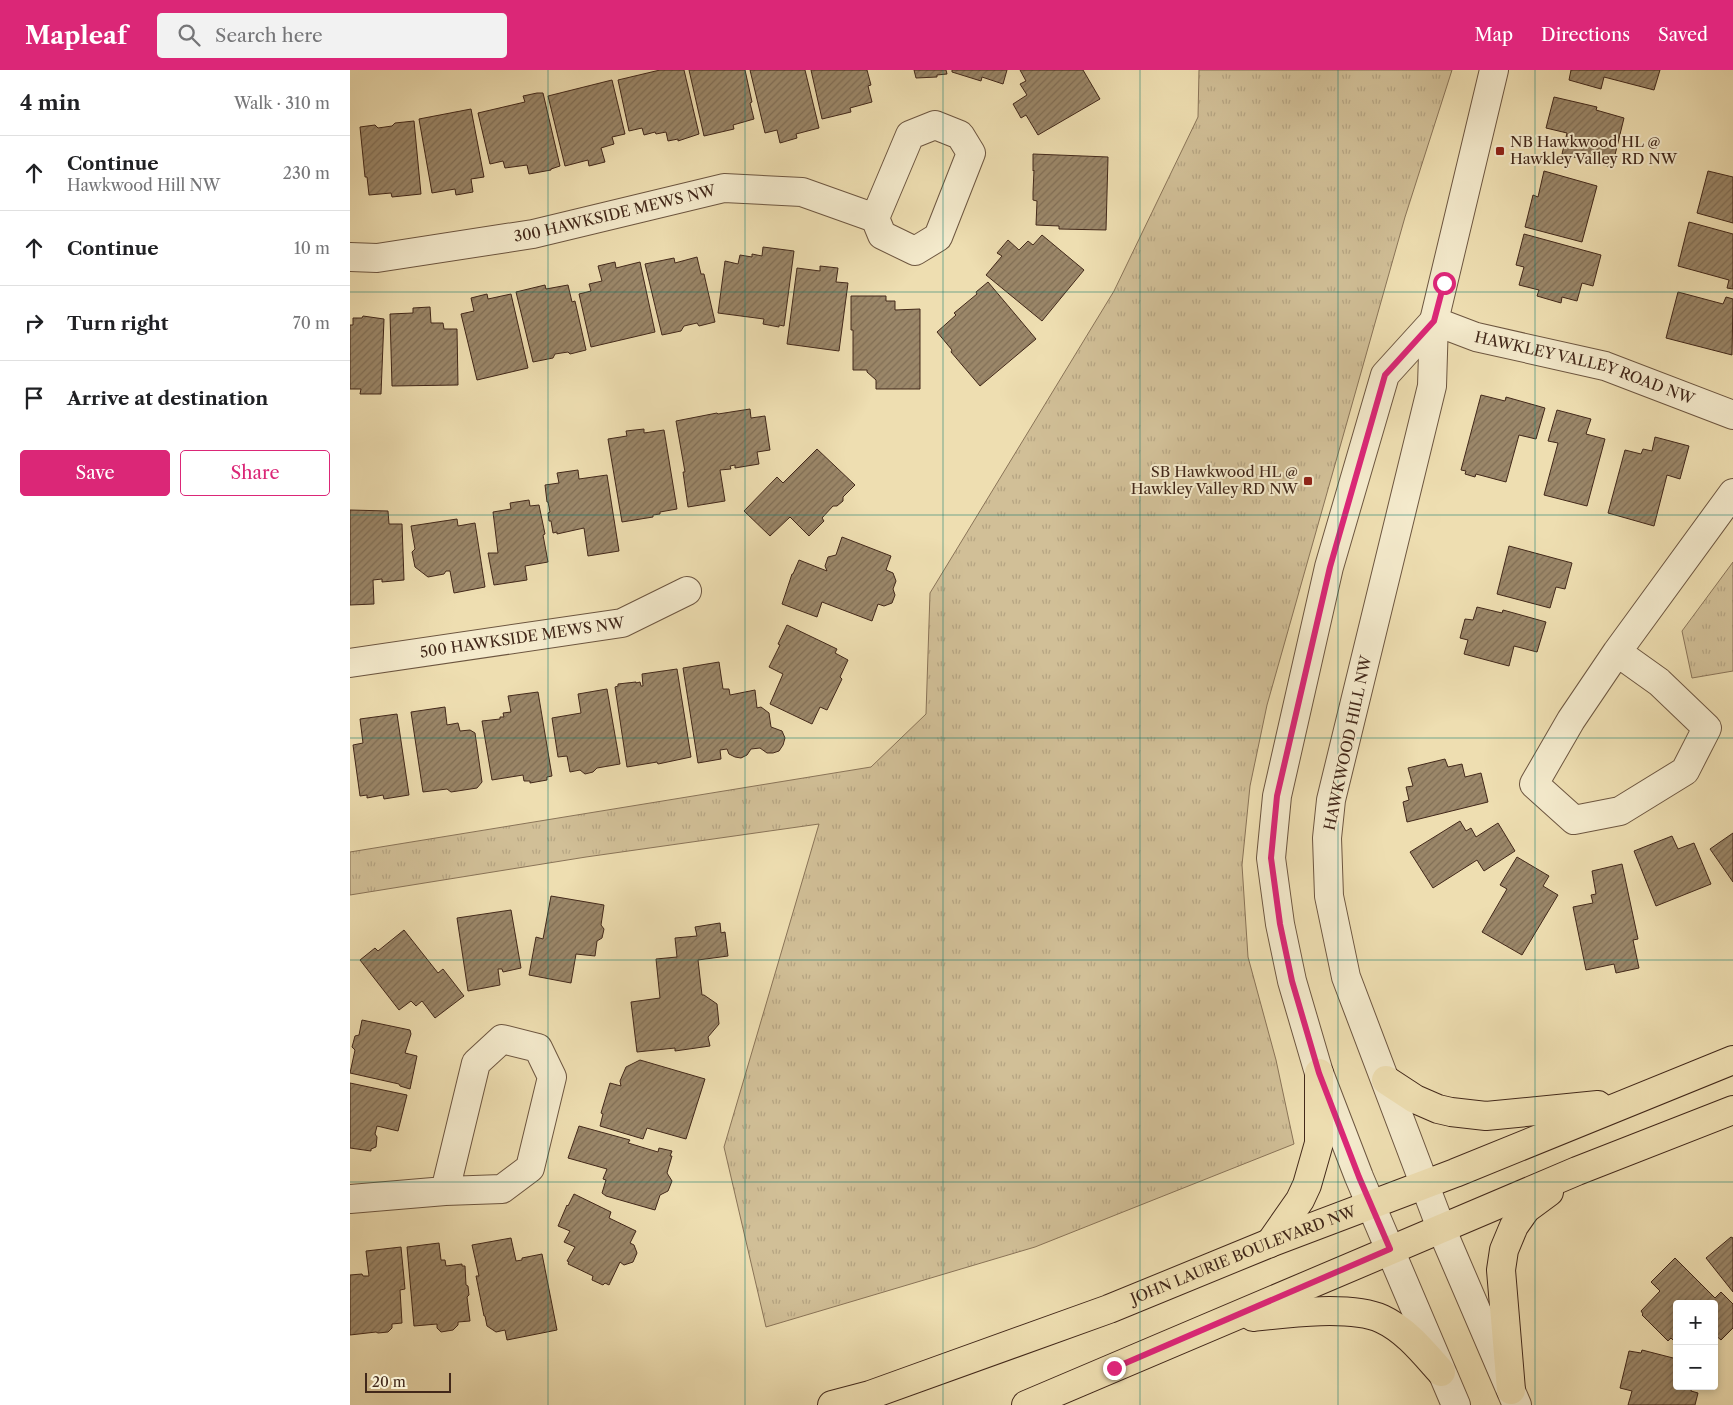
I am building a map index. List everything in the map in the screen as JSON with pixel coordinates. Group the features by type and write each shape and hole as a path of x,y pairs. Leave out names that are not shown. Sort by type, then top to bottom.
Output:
{"main road":[{"name":"JOHN LAURIE BOULEVARD NW","path":"832,1405 870,1394 1109,1309 1270,1243 1425,1186 1733,1060"},
{"path":"1270,1243 1300,1200 1307,1185 1319,1143 1319,1073"},
{"path":"1386,1080 1415,1099 1438,1109 1486,1116 1627,1102"},
{"path":"1026,1405 1390,1249 1577,1171 1733,1110"},
{"path":"1514,1397 1501,1270 1504,1250 1514,1226 1526,1209 1577,1171"},
{"path":"1222,1321 1300,1312 1350,1312 1382,1319 1418,1346 1441,1372"}],"street":[{"name":"HAWKWOOD HILL NW","path":"1494,70 1434,321 1432,386 1332,800 1327,838 1329,896 1346,977 1425,1186 1514,1397"},
{"name":"300 HAWKSIDE MEWS NW","path":"350,257 377,258 533,234 724,188 802,192 875,218"},
{"name":"HAWKWOOD HILL NW","path":"1434,321 1385,375 1330,567 1277,796 1271,858 1280,924 1292,981 1319,1073 1371,1205 1456,1405"},
{"name":"HAWKLEY VALLEY ROAD NW","path":"1434,321 1476,337 1605,366 1733,415"},
{"path":"1617,652 1659,682 1707,728 1685,770 1620,810 1574,820 1534,784 1571,720 1617,652 1733,493"},
{"name":"500 HAWKSIDE MEWS NW","path":"350,663 622,623 687,591"},
{"path":"350,1199 446,1191 502,1189 530,1168 552,1077 538,1048 502,1039 476,1063 446,1191"}],"green space":[{"path":"1199,70 1452,70 1405,217 1267,705 1250,786 1242,865 1248,957 1276,1060 1294,1144 1035,1247 766,1327 724,1147 819,824 586,857 350,895 350,852 871,767 926,714 930,593 1114,291 1198,117"},
{"path":"1733,562 1733,671 1692,678 1682,631"}],"building":[{"path":"660,70 684,70 699,134 678,141 678,139 668,141 666,132 644,135 642,128 629,131 618,80"},
{"path":"689,70 745,70 754,119 733,125 734,129 704,136"},
{"path":"750,70 805,70 819,128 796,134 797,138 780,143 777,130 765,133"},
{"path":"811,70 867,70 871,85 868,86 872,102 850,108 851,112 822,119"},
{"path":"914,70 946,70 947,74 937,75 937,77 916,78"},
{"path":"952,70 1007,70 1003,84 982,77 981,81 952,72"},
{"path":"1020,70 1083,70 1100,99 1038,135 1026,115 1021,118 1013,104 1027,95 1020,84 1026,81"},
{"path":"1571,70 1660,70 1654,90 1604,77 1601,89 1569,80"},
{"path":"612,80 625,134 612,137 614,144 601,148 605,162 589,166 588,160 565,166 548,96"},
{"path":"543,93 560,166 551,170 529,174 527,165 505,168 503,161 490,164 478,113 525,102 523,96"},
{"path":"1554,97 1597,107 1596,110 1624,118 1612,167 1562,154 1567,133 1546,128"},
{"path":"471,109 484,177 471,179 473,192 456,195 455,189 432,193 419,119"},
{"path":"414,121 421,194 392,197 391,193 369,195 367,177 365,177 360,127 375,125 378,128 392,126 395,123"},
{"path":"1033,154 1108,157 1106,230 1059,229 1059,226 1036,225 1037,201 1033,200"},
{"path":"1544,171 1597,186 1582,242 1525,227 1533,195 1538,197"},
{"path":"1708,171 1733,177 1733,223 1697,213"},
{"path":"1689,222 1733,234 1733,289 1727,288 1729,280 1678,266"},
{"path":"1524,234 1601,255 1593,286 1582,283 1577,301 1562,297 1561,303 1537,296 1539,290 1519,285 1524,267 1516,265"},
{"path":"1042,235 1084,270 1042,321 986,275 1002,256 997,253 1008,240 1019,250 1028,241 1033,245"},
{"path":"763,247 794,251 784,326 763,324 764,319 718,313 725,261 738,264 740,255 752,257 752,254 762,256"},
{"path":"697,257 701,274 704,274 715,322 699,326 697,323 684,326 681,331 662,335 645,264 674,258 675,263"},
{"path":"615,262 616,268 640,262 655,332 591,347 579,294 591,291 589,284 602,281 598,266"},
{"path":"820,266 838,268 836,282 848,283 839,351 787,344 797,268 820,271"},
{"path":"988,282 1036,339 980,386 951,352 952,350 937,332 956,315 954,313"},
{"path":"545,285 546,289 568,285 572,302 575,301 586,350 570,354 568,352 555,354 553,358 533,362 516,292"},
{"path":"1678,292 1723,304 1726,297 1733,299 1732,355 1666,338"},
{"path":"487,294 488,299 511,294 528,368 477,380 461,314 474,311 471,298"},
{"path":"851,296 886,296 886,301 895,301 895,310 920,309 920,389 876,389 876,380 867,370 853,370"},
{"path":"430,307 431,323 443,323 444,329 457,329 458,385 392,386 390,314 413,313 413,308"},
{"path":"363,316 384,319 381,394 360,394 361,389 350,389 350,325 353,325 353,318 362,318"},
{"path":"1481,395 1505,401 1506,397 1545,408 1536,439 1519,435 1506,482 1476,474 1475,477 1465,474 1466,471 1461,470"},
{"path":"750,409 751,418 765,416 770,450 757,452 759,464 735,468 735,465 730,466 731,469 720,470 725,501 688,507 683,472 685,472 676,421"},
{"path":"1557,410 1591,419 1586,434 1605,439 1587,506 1544,495 1558,443 1548,441"},
{"path":"644,429 644,433 664,430 677,509 660,512 660,514 653,515 653,517 622,522 608,439 627,436 626,431"},
{"path":"1655,437 1689,446 1680,479 1667,475 1654,526 1608,513 1625,450 1641,454 1643,449 1652,451"},
{"path":"817,449 855,485 843,497 843,501 837,506 833,506 822,518 824,521 809,536 790,517 770,536 744,511 777,477 783,483"},
{"path":"578,470 579,479 607,475 619,551 588,556 584,528 557,534 557,532 553,533 551,521 549,521 548,513 550,512 545,485 559,483 557,473"},
{"path":"529,500 530,506 539,505 548,562 525,566 527,580 494,585 488,553 498,553 493,512 511,509 510,503"},
{"path":"350,510 388,511 389,524 402,524 404,580 382,582 382,579 373,580 374,604 350,605"},
{"path":"457,519 458,526 475,523 485,587 454,593 450,571 428,577 415,567 412,552 415,549 411,526"},
{"path":"842,537 891,556 886,570 893,573 896,581 893,589 895,595 892,603 884,606 878,604 872,621 822,602 817,617 782,604 799,560 827,571 825,566 828,557 836,555"},
{"path":"1509,546 1572,563 1565,589 1556,587 1550,608 1497,594"},
{"path":"1477,607 1502,613 1503,610 1546,622 1537,652 1514,646 1509,666 1464,654 1468,640 1460,638 1465,619 1473,620"},
{"path":"787,625 837,649 835,653 848,660 840,677 842,679 827,710 820,707 812,724 770,704 783,674 769,667"},
{"path":"719,662 723,689 729,689 730,695 755,690 757,708 761,707 769,713 771,727 782,731 785,738 779,751 767,753 760,748 751,749 747,755 741,758 729,754 727,749 720,750 721,759 698,763 683,668"},
{"path":"677,669 691,757 658,764 657,762 627,767 615,687 618,684 636,682 640,682 641,686 643,686 642,674"},
{"path":"607,689 620,764 597,768 593,772 585,774 580,770 570,772 567,756 558,757 552,718 581,713 578,694"},
{"path":"538,692 552,776 547,777 547,780 530,783 530,781 524,781 523,775 492,780 482,721 500,719 500,717 504,717 503,713 511,712 508,696"},
{"path":"445,707 447,725 458,723 460,731 470,730 475,733 482,782 477,788 451,792 447,789 423,792 411,712"},
{"path":"397,714 409,795 384,799 383,795 367,798 367,795 360,796 353,745 363,743 360,719"},
{"path":"1445,759 1448,767 1462,764 1465,777 1481,773 1488,802 1407,822 1403,802 1409,800 1406,787 1413,786 1408,768"},
{"path":"1460,821 1466,831 1471,828 1476,837 1498,823 1515,851 1484,871 1477,860 1433,888 1410,852"},
{"path":"1733,833 1733,882 1710,849"},
{"path":"1672,836 1678,849 1694,843 1711,884 1656,906 1634,851"},
{"path":"1517,857 1549,876 1543,886 1558,895 1522,955 1482,932 1507,889 1500,885"},
{"path":"1622,864 1638,939 1633,940 1639,968 1616,973 1614,964 1586,970 1573,907 1593,903 1591,895 1596,894 1592,871"},
{"path":"551,896 604,905 601,925 604,929 602,938 597,941 595,956 576,954 571,983 529,975 536,937 543,939"},
{"path":"511,910 521,968 503,972 502,969 498,969 500,985 468,991 457,918"},
{"path":"720,923 721,933 725,932 728,956 698,960 702,995 717,1004 719,1024 708,1037 710,1046 675,1051 675,1048 637,1052 631,1002 660,998 656,959 677,957 675,938 697,936 695,927"},
{"path":"404,930 438,973 443,969 464,996 435,1018 422,1001 416,1006 411,1001 399,1010 360,960 375,948 378,951"},
{"path":"362,1020 410,1030 411,1034 405,1053 417,1056 410,1089 399,1084 350,1073 355,1050 352,1047 355,1036 359,1035"},
{"path":"640,1060 705,1079 686,1139 647,1128 643,1139 600,1126 603,1114 601,1113 610,1083 621,1086 620,1081 626,1067"},
{"path":"350,1083 407,1095 398,1131 377,1126 375,1134 377,1137 376,1147 371,1149 371,1151 350,1148"},
{"path":"579,1126 630,1140 628,1143 658,1152 659,1148 672,1151 667,1173 672,1181 668,1191 660,1195 655,1210 606,1196 602,1193 606,1180 603,1179 607,1169 568,1158"},
{"path":"574,1194 611,1212 609,1218 636,1231 630,1243 634,1245 637,1253 633,1262 624,1265 620,1262 609,1285 605,1283 603,1285 592,1280 593,1276 568,1264 569,1262 567,1261 575,1247 564,1242 570,1231 558,1226"},
{"path":"1731,1237 1733,1238 1733,1292 1706,1258"},
{"path":"511,1238 516,1261 542,1254 557,1330 507,1340 505,1330 496,1332 487,1326 476,1276 479,1276 472,1245"},
{"path":"439,1243 441,1260 445,1260 446,1266 462,1264 462,1266 465,1266 470,1321 458,1322 458,1325 453,1330 441,1332 437,1328 437,1324 414,1326 407,1247"},
{"path":"401,1247 405,1289 400,1290 402,1323 392,1324 392,1328 388,1332 350,1335 350,1275 362,1274 363,1276 369,1276 366,1251"},
{"path":"1675,1258 1715,1298 1721,1292 1733,1304 1733,1328 1721,1340 1718,1337 1718,1300 1673,1300 1673,1340 1671,1338 1668,1341 1642,1315 1641,1311 1660,1291 1651,1282"},
{"path":"1642,1350 1673,1358 1673,1390 1691,1390 1698,1393 1695,1405 1628,1405 1632,1391 1620,1388 1629,1351 1641,1353"}],"place":[{"name":"NB Hawkwood HL @ Hawkley Valley RD NW","path":"1500,151"},
{"name":"SB Hawkwood HL @ Hawkley Valley RD NW","path":"1308,481"}],"route":[{"path":"1114,1368 1390,1249 1359,1177 1319,1073 1292,981 1280,924 1271,858 1277,796 1330,567 1385,375 1434,321 1444,283"}]}
